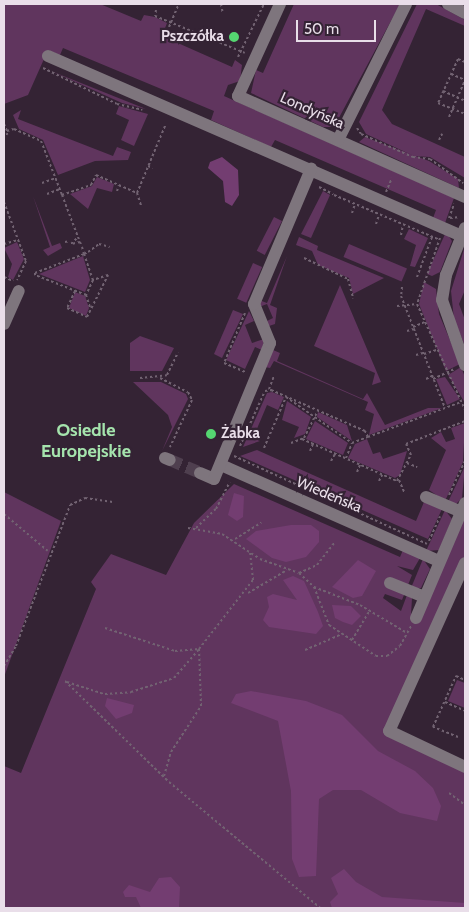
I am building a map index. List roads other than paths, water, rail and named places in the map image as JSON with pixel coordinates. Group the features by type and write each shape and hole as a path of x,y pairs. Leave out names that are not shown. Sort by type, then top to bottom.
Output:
{"street":[{"name":"Londyńska","path":"280,4 238,96 465,197"},
{"path":"338,140 406,4"},
{"path":"448,4 465,13"},
{"path":"48,56 446,228 464,233 446,275 442,300 462,365"},
{"path":"200,473 214,479 270,343 254,304 311,169"},
{"path":"4,324 19,291"},
{"name":"Wiedeńska","path":"221,465 440,561"},
{"path":"416,618 463,507 426,497"},
{"path":"465,564 389,731 465,767"},
{"path":"390,583 424,597"}],"tunnel":[{"path":"170,460 200,473"}],"place":[{"name":"Pszczółka","path":"234,37"},
{"name":"Żabka","path":"211,434"}],"district":[{"name":"Osiedle Europejskie","path":"86,441"}]}
